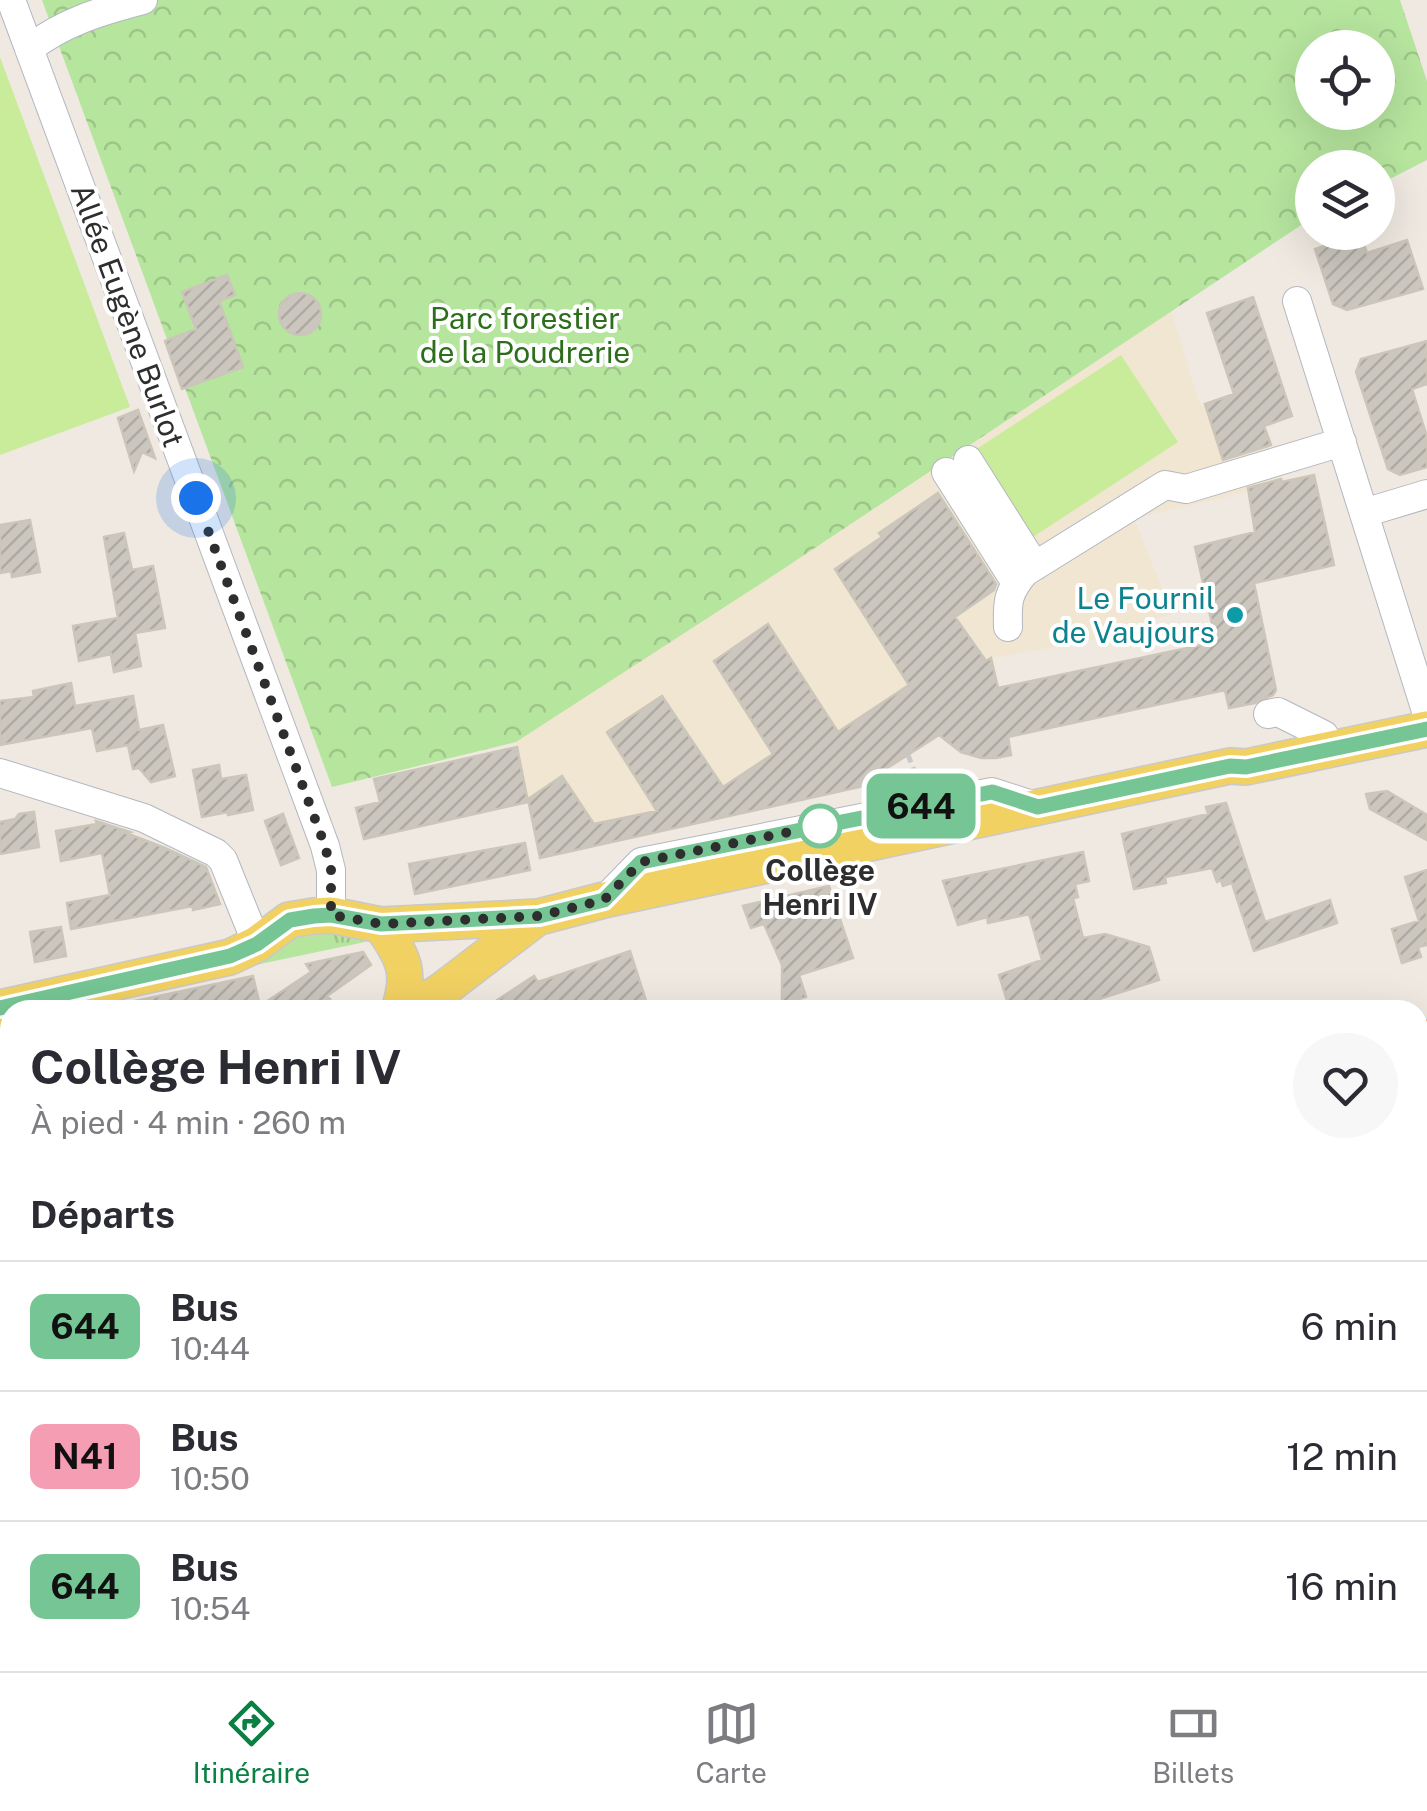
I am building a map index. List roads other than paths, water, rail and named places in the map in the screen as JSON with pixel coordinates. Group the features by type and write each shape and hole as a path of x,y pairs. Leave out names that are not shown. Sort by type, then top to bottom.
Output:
{"main road":[{"path":"1230,766 1243,756 1422,718"},
{"path":"35,1000 230,956 257,944 290,920 331,915 381,924 539,916 1038,807 1082,791 1230,766 1246,767 1422,718"},
{"path":"426,1000 539,916"},
{"path":"381,924 406,972 402,1000"}],"street":[{"name":"Allée Eugène Burlot","path":"11,0 325,846 331,870 331,915"},
{"path":"29,49 48,34 88,15 142,0"},
{"path":"1297,301 1364,513 1422,718"},
{"path":"1008,627 1010,590 1026,575 1165,485 1186,489 1342,442"},
{"path":"957,466 1026,575"},
{"path":"1364,513 1427,494"},
{"path":"1268,714 1278,712 1324,736"},
{"path":"0,773 144,818 216,852 224,860 257,944"}],"place":[{"name":"Le Fournil de Vaujours","path":"1235,615"},
{"name":"Collège Henri IV","path":"820,826"}],"park label":[{"name":"Parc forestier de la Poudrerie","path":"525,335"}]}
